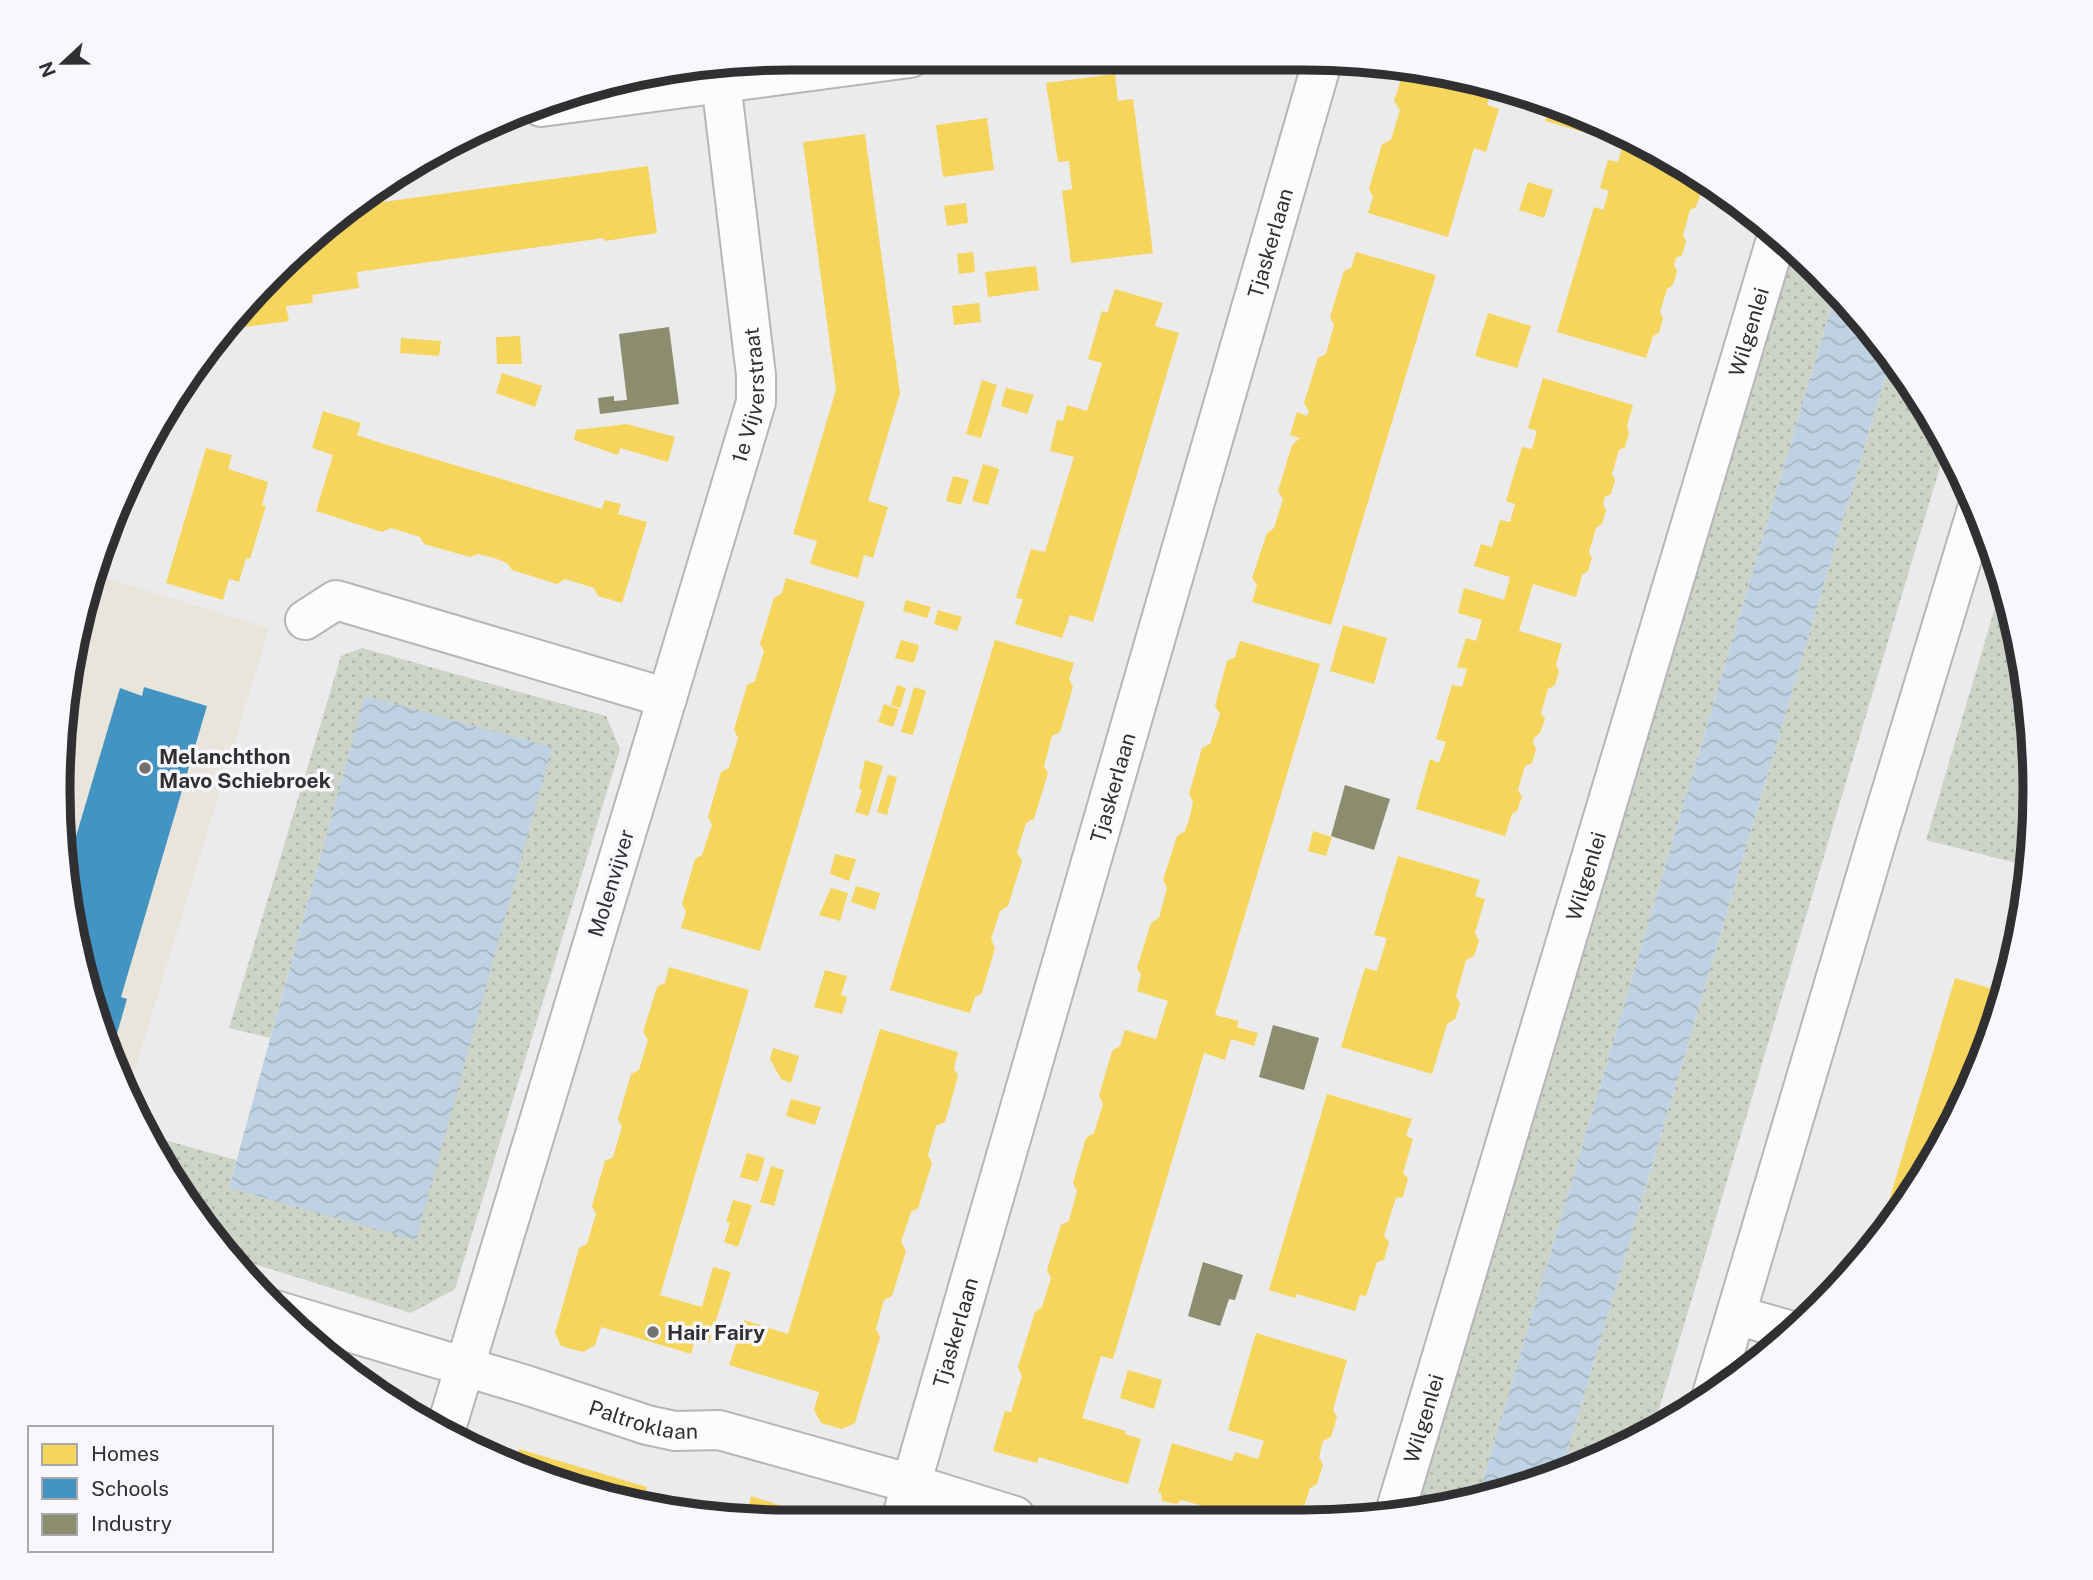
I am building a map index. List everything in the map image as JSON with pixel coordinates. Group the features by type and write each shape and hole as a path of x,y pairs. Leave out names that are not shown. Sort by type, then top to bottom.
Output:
{"street":[{"path":"582,101 816,70"},
{"name":"Tjaskerlaan","path":"907,1500 1320,71"},
{"name":"1e Vijverstraat","path":"667,698 756,402 756,375 721,82"},
{"name":"Wilgenlei","path":"1398,1504 1774,246"},
{"path":"1717,1379 1875,842 1972,525"},
{"path":"305,620 336,600 667,698"},
{"name":"Molenvijver","path":"448,1424 667,698"},
{"path":"1736,1315 1781,1328"},
{"name":"Paltroklaan","path":"301,1318 647,1425 675,1431 719,1430 907,1500 974,1510"}],"shaded area":[{"name":"Melanchthon Mavo Schiebroek","path":"105,578 269,628 132,1081 108,1021 95,976 76,884 70,790 72,743 76,696 88,635"}],"green space":[{"path":"1790,260 1833,303 1481,1487 1419,1500"},
{"path":"1887,370 1927,430 1942,459 1656,1417 1565,1460"},
{"path":"1997,601 2017,696 2021,743 2023,790 2019,864 1926,840"},
{"path":"362,648 606,716 620,749 455,1289 411,1313 246,1261 191,1190 161,1140 236,1160 229,1188 365,696 270,1038 229,1028 341,656"}],"water":[{"path":"1833,303 1887,370 1565,1460 1481,1487"},
{"path":"365,696 552,747 416,1240 229,1188"}],"building: Homes":[{"path":"1115,74 1118,101 1133,99 1153,253 1071,263 1062,191 1072,189 1069,161 1058,162 1046,83"},
{"path":"1402,77 1490,95 1487,105 1499,109 1486,152 1474,148 1448,237 1368,213 1373,197 1369,189 1382,144 1391,140 1400,110 1394,101"},
{"path":"1547,113 1591,130 1590,134 1545,121"},
{"path":"987,118 994,170 943,177 936,125"},
{"path":"865,134 900,393 868,501 888,507 873,558 864,555 858,578 810,564 817,541 793,534 836,390 803,142"},
{"path":"1623,145 1663,166 1697,187 1701,193 1696,207 1690,210 1683,235 1686,241 1682,255 1676,258 1674,265 1677,271 1673,285 1667,289 1660,312 1663,318 1659,333 1653,336 1646,358 1557,332 1594,207 1603,210 1609,191 1600,188 1608,160 1618,162"},
{"path":"648,166 657,233 357,272 359,288 312,295 313,303 286,306 289,321 244,327 243,322 281,281 315,249 373,203"},
{"path":"1528,182 1553,190 1544,218 1519,210"},
{"path":"966,203 968,223 947,226 944,206"},
{"path":"973,252 975,272 959,274 957,254"},
{"path":"1356,252 1436,275 1331,625 1252,602 1257,585 1252,578 1267,533 1274,528 1283,499 1278,491 1292,445 1300,438 1290,435 1297,412 1307,416 1309,411 1304,403 1318,358 1326,354 1334,325 1330,317 1344,271 1351,268"},
{"path":"1036,266 1039,290 988,297 985,272"},
{"path":"1115,289 1163,303 1155,326 1179,333 1093,622 1070,615 1062,638 1015,624 1023,599 1016,598 1031,549 1045,552 1074,457 1050,451 1057,420 1063,421 1067,405 1087,411 1102,363 1088,359 1102,311 1107,313"},
{"path":"979,303 981,322 954,325 952,306"},
{"path":"1488,313 1531,326 1517,368 1475,356"},
{"path":"520,336 522,364 497,364 496,337"},
{"path":"401,338 441,341 439,356 400,353"},
{"path":"502,373 542,386 535,407 496,393"},
{"path":"1543,378 1633,405 1625,447 1619,450 1612,474 1615,480 1611,494 1605,497 1603,504 1606,510 1602,524 1596,528 1589,552 1592,558 1588,571 1582,575 1576,597 1533,584 1519,631 1562,644 1556,665 1559,671 1555,685 1548,689 1541,713 1545,719 1540,733 1534,738 1536,749 1532,763 1525,766 1518,790 1522,797 1517,811 1512,814 1505,836 1416,809 1430,759 1439,763 1446,742 1436,739 1452,685 1462,687 1467,669 1457,667 1466,638 1476,641 1482,620 1458,613 1464,588 1504,600 1510,577 1474,566 1481,544 1492,547 1500,520 1510,522 1515,504 1506,501 1522,447 1532,449 1537,431 1528,428"},
{"path":"982,380 997,385 981,438 966,434"},
{"path":"1006,388 1034,395 1027,414 1001,406"},
{"path":"323,411 361,423 357,435 384,444 602,509 605,500 621,504 618,514 647,522 622,603 598,596 594,588 565,579 557,584 512,570 507,563 494,558 478,554 470,557 424,544 420,537 391,528 382,532 316,511 333,455 312,448"},
{"path":"627,424 675,437 668,462 620,448 618,455 574,440 576,430"},
{"path":"206,448 232,455 228,469 268,482 262,505 266,506 250,559 246,558 239,582 229,579 223,600 166,583"},
{"path":"983,464 999,469 988,505 972,501"},
{"path":"953,476 969,480 961,505 946,501"},
{"path":"786,578 865,602 760,951 681,928 686,912 682,904 695,859 702,855 712,825 708,817 721,772 729,768 738,738 734,730 747,685 755,681 764,651 760,644 774,598 782,593"},
{"path":"906,600 931,607 927,618 903,611"},
{"path":"938,610 962,617 957,631 934,624"},
{"path":"1343,625 1387,638 1374,684 1330,671"},
{"path":"901,640 919,645 914,663 895,658"},
{"path":"995,640 1074,663 1069,679 1073,687 1060,732 1052,736 1044,766 1048,773 1034,819 1026,823 1017,852 1022,861 1008,906 1000,911 991,939 995,948 982,993 975,997 970,1013 890,990"},
{"path":"1240,641 1320,664 1215,1015 1239,1021 1237,1027 1258,1033 1254,1046 1231,1039 1225,1060 1204,1053 1113,1359 1101,1356 1082,1418 1126,1431 1125,1434 1141,1439 1128,1484 1039,1457 1037,1463 993,1451 1005,1411 1011,1412 1022,1376 1018,1367 1035,1312 1042,1307 1051,1278 1047,1270 1061,1225 1069,1221 1077,1191 1073,1183 1086,1138 1094,1133 1103,1104 1099,1096 1112,1051 1120,1046 1125,1030 1156,1039 1168,1001 1137,991 1141,975 1137,968 1151,923 1159,918 1167,888 1163,880 1177,836 1185,831 1190,816 1193,802 1189,794 1202,748 1210,744 1220,714 1215,706 1227,661 1235,657"},
{"path":"897,685 906,688 900,708 891,705"},
{"path":"914,687 926,691 913,735 901,732"},
{"path":"884,704 899,709 893,727 878,722"},
{"path":"865,760 883,766 868,816 855,812 862,790 859,788"},
{"path":"888,775 897,777 887,815 877,812"},
{"path":"1313,831 1332,837 1326,856 1308,851"},
{"path":"835,854 856,859 849,881 830,874"},
{"path":"1398,856 1480,880 1475,896 1485,899 1475,933 1479,941 1474,956 1466,960 1456,996 1460,1004 1455,1019 1447,1024 1432,1074 1341,1047 1365,968 1377,971 1387,938 1374,935"},
{"path":"856,886 880,893 875,910 851,902"},
{"path":"831,888 848,893 840,921 819,915"},
{"path":"669,967 749,990 660,1295 702,1307 713,1267 731,1272 709,1343 695,1339 691,1354 601,1327 595,1345 583,1352 561,1346 555,1333 579,1248 587,1244 596,1214 592,1206 605,1161 613,1157 622,1127 618,1119 631,1074 639,1070 648,1040 643,1032 657,987 665,983"},
{"path":"825,970 847,976 841,995 847,997 842,1014 814,1007"},
{"path":"1955,978 1994,989 1968,1066 1949,1108 1927,1150 1886,1212"},
{"path":"880,1029 958,1052 954,1068 958,1076 945,1122 936,1126 928,1155 932,1163 918,1208 911,1212 901,1242 906,1251 892,1296 884,1300 876,1329 880,1337 855,1423 842,1429 821,1423 814,1410 819,1392 729,1365 744,1320 788,1334"},
{"path":"773,1048 799,1056 791,1083 781,1079 770,1059"},
{"path":"1327,1094 1412,1119 1406,1136 1413,1139 1403,1173 1408,1178 1403,1197 1396,1198 1390,1216 1384,1236 1389,1242 1384,1260 1377,1262 1366,1296 1360,1295 1355,1311 1297,1294 1295,1298 1269,1290"},
{"path":"791,1099 821,1107 815,1125 786,1116"},
{"path":"747,1153 765,1158 758,1182 740,1177"},
{"path":"771,1166 784,1170 774,1206 760,1202"},
{"path":"733,1200 752,1205 738,1247 724,1242 730,1223 726,1222"},
{"path":"1256,1333 1347,1360 1333,1410 1337,1417 1331,1437 1323,1441 1319,1457 1323,1465 1317,1484 1310,1488 1303,1510 1216,1510 1182,1500 1176,1504 1162,1501 1161,1493 1158,1492 1172,1443 1232,1461 1235,1452 1258,1459 1264,1441 1228,1430"},
{"path":"1128,1370 1162,1380 1154,1409 1120,1398"},
{"path":"519,1449 647,1487 644,1495 559,1472 517,1456"},
{"path":"751,1496 794,1510 790,1510 748,1508"}],"building: Schools":[{"path":"144,687 207,706 121,997 127,999 116,1037 108,1021 84,930 73,847 120,688 142,696"}],"building: Industry":[{"path":"669,327 679,404 600,414 598,398 614,396 614,401 627,400 619,334"},
{"path":"1345,785 1390,799 1374,850 1331,836"},
{"path":"1273,1025 1319,1038 1304,1090 1259,1077"},
{"path":"1203,1262 1243,1275 1235,1300 1229,1299 1220,1326 1188,1316"}],"place":[{"name":"Melanchthon Mavo Schiebroek","path":"145,768"},
{"name":"Hair Fairy","path":"653,1332"}]}
